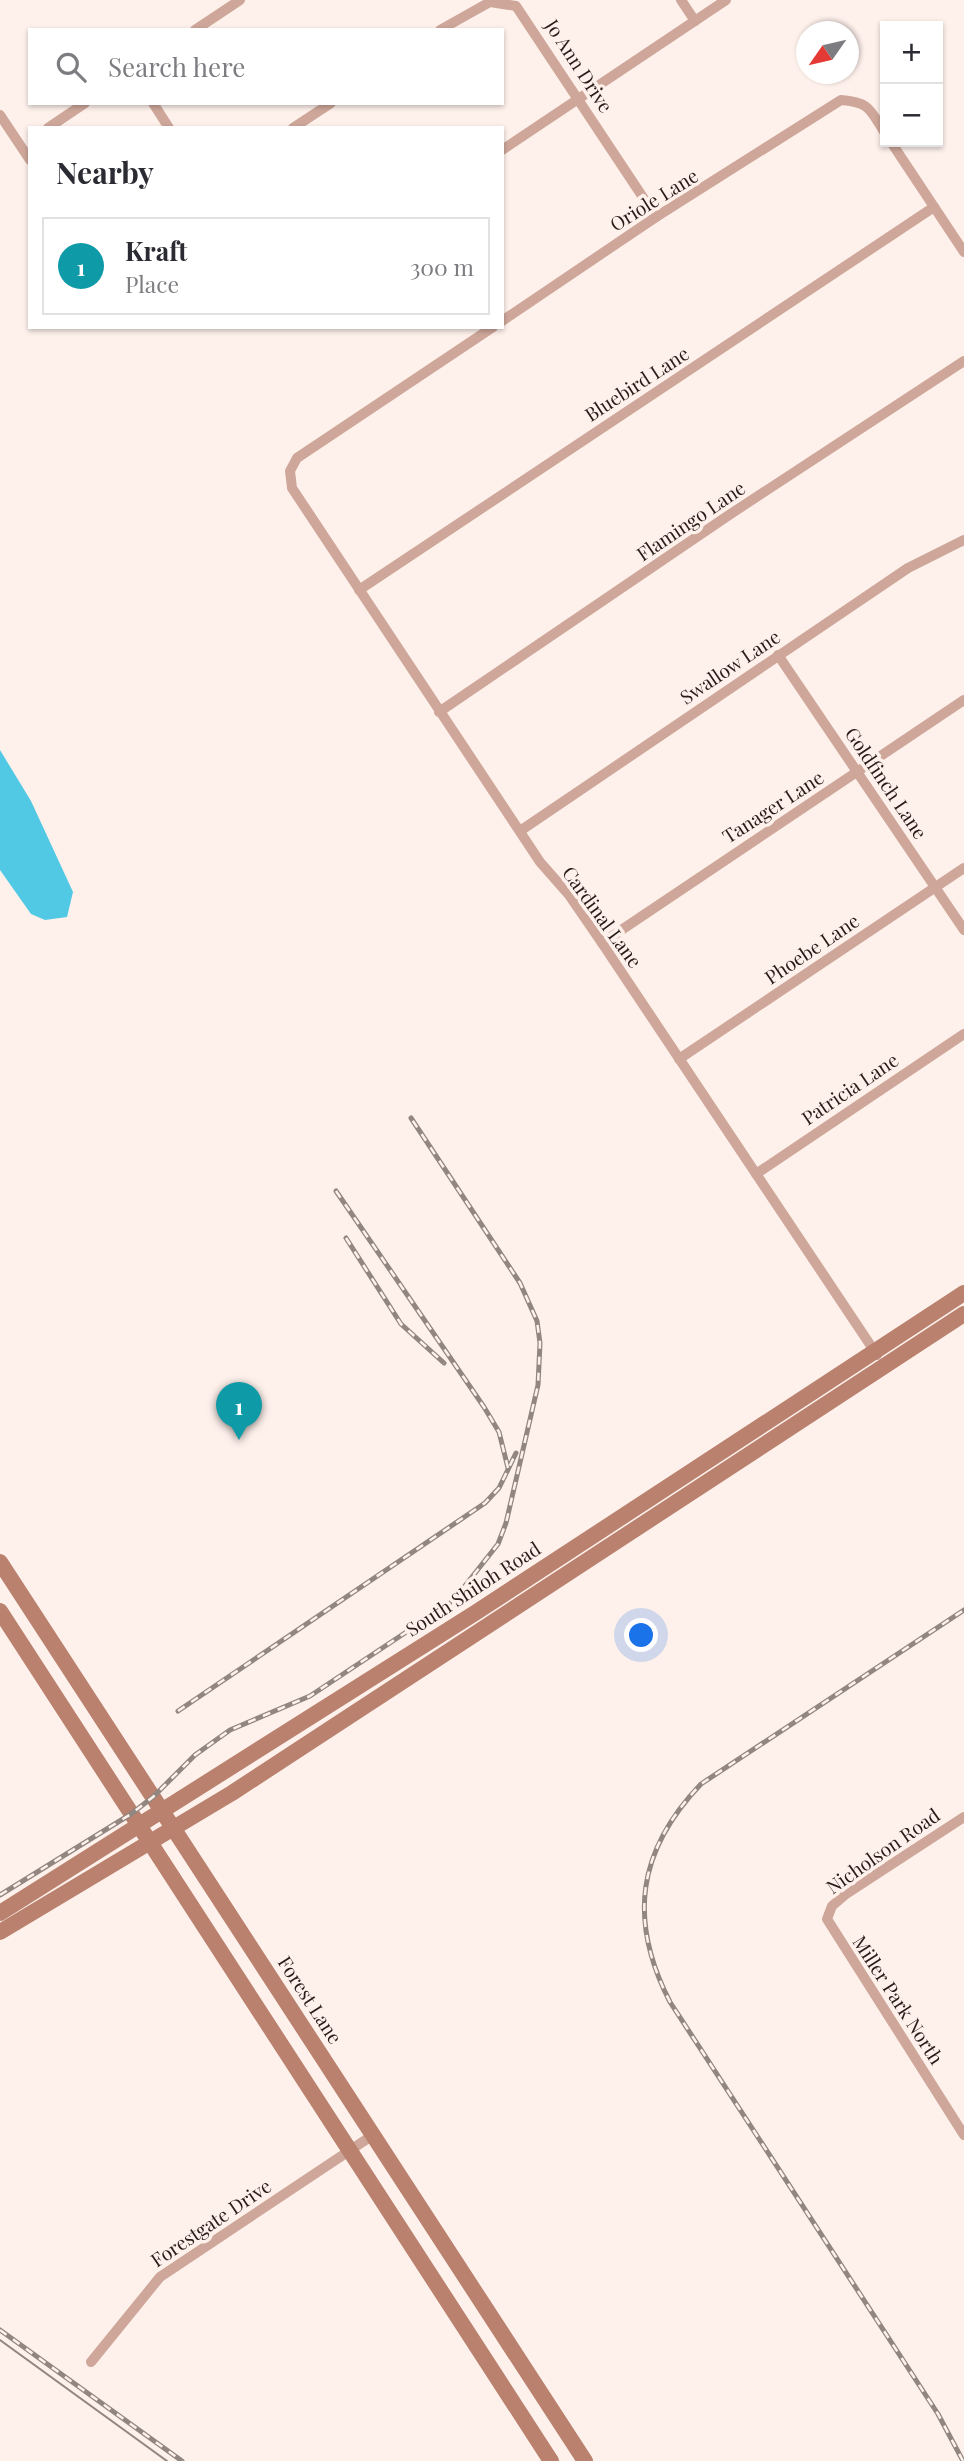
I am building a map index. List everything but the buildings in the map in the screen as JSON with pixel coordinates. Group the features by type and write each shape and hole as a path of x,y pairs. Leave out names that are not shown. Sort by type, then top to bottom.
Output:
{"main road":[{"name":"South Shiloh Road","path":"0,1932 175,1828 880,1359 964,1293"},
{"name":"South Shiloh Road","path":"0,1913 880,1359 964,1314"},
{"name":"Forest Lane","path":"0,1562 585,2461"},
{"path":"0,1611 551,2461"},
{"path":"429,2273 452,2257"}],"street":[{"path":"198,28 240,0"},
{"path":"681,0 695,21"},
{"path":"504,149 726,0"},
{"name":"Jo Ann Drive","path":"444,28 490,2 516,6 656,217"},
{"name":"Oriole Lane","path":"504,320 656,217 841,100 860,101 867,105 880,125"},
{"path":"51,126 82,105"},
{"path":"154,105 168,126"},
{"path":"296,126 328,105"},
{"path":"0,115 25,143"},
{"path":"894,147 964,252"},
{"name":"Bluebird Lane","path":"359,590 933,207"},
{"name":"Cardinal Lane","path":"490,329 297,458 290,471 292,488 439,712 520,831 602,943 880,1359"},
{"name":"Flamingo Lane","path":"439,712 729,515 964,361"},
{"name":"Swallow Lane","path":"520,831 908,568 964,540"},
{"name":"Goldfinch Lane","path":"778,655 964,930"},
{"name":"Tanager Lane","path":"602,943 964,700"},
{"name":"Phoebe Lane","path":"679,1059 964,868"},
{"name":"Patricia Lane","path":"756,1174 964,1034"},
{"name":"Nicholson Road","path":"827,1919 832,1906 846,1894 964,1816"},
{"name":"Miller Park North","path":"827,1919 964,2135"},
{"name":"Forestgate Drive","path":"91,2362 160,2277 373,2135"}],"water":[{"path":"0,750 31,801 73,892 67,917 45,920 31,914 0,870"}],"tram line":[{"path":"0,2340 167,2461"}],"railway":[{"path":"0,1895 131,1814 153,1797 195,1755 230,1730 310,1696 453,1601 498,1544 506,1523 538,1385 540,1343 537,1321 520,1283 411,1118"},
{"path":"336,1191 484,1407 499,1432 508,1468"},
{"path":"346,1238 401,1324 444,1363"},
{"path":"178,1711 485,1503 499,1488 516,1453"},
{"path":"963,2461 938,2414 670,2002 648,1943 644,1915 646,1887 652,1861 663,1835 701,1784 964,1610"},
{"path":"0,2330 182,2461"}],"place":[{"name":"Kraft","path":"239,1440"}]}
